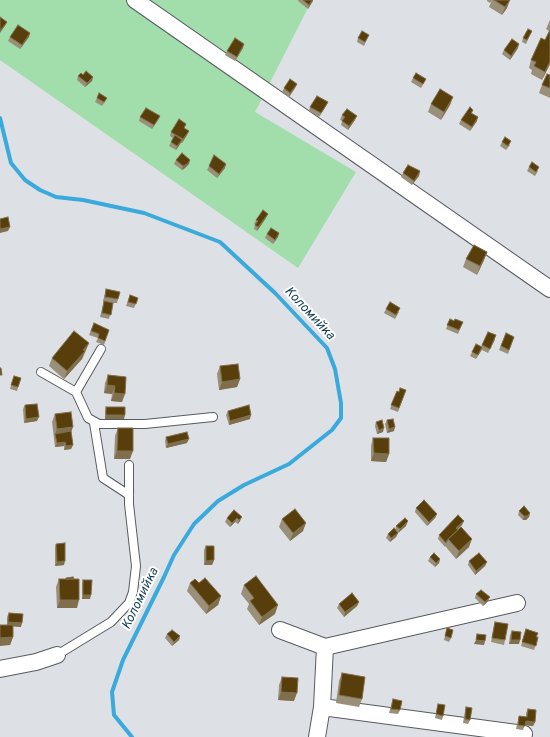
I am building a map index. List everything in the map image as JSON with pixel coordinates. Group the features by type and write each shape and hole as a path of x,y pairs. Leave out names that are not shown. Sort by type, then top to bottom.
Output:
{"street":[{"path":"135,0 550,289"},
{"path":"280,630 325,647 517,603"},
{"path":"317,737 322,707 325,647"},
{"path":"0,669 58,656"},
{"path":"322,707 524,734"}],"lane":[{"path":"76,392 101,349"},
{"path":"41,372 76,392 88,418 94,423 145,424 213,417"},
{"path":"94,423 103,478 129,495"},
{"path":"58,656 111,622 129,603 133,592 136,566 129,495 129,465"}],"green space":[{"path":"0,0 312,0 255,112 356,172 298,268 0,60"}],"building":[{"path":"303,0 312,0 309,5"},
{"path":"494,0 510,0 505,7"},
{"path":"0,17 7,22 0,31"},
{"path":"18,25 30,33 22,45 10,37"},
{"path":"528,29 532,31 527,40 523,38"},
{"path":"550,30 550,61 545,72 534,66 536,62 531,60 541,38 545,40"},
{"path":"362,31 369,35 365,42 358,38"},
{"path":"235,38 244,44 237,57 227,51"},
{"path":"512,39 519,44 511,56 504,50"},
{"path":"86,71 93,77 87,83 78,76 81,73 83,75"},
{"path":"416,73 426,79 423,84 413,78"},
{"path":"547,74 550,75 550,88 542,85"},
{"path":"290,79 297,84 290,93 284,88"},
{"path":"440,89 453,97 444,112 431,104"},
{"path":"99,93 107,98 104,102 97,98"},
{"path":"317,96 328,102 321,113 310,107"},
{"path":"470,107 473,110 471,113 478,117 472,127 461,120"},
{"path":"146,108 160,116 154,125 140,117"},
{"path":"347,109 357,116 349,126 342,121 345,117 342,115"},
{"path":"179,119 186,124 184,128 189,131 183,139 171,132"},
{"path":"175,135 182,140 177,146 171,142"},
{"path":"505,137 511,141 508,146 502,142"},
{"path":"182,153 190,160 183,166 176,160"},
{"path":"214,155 226,164 219,174 209,166"},
{"path":"532,162 539,167 536,172 529,167"},
{"path":"408,165 420,171 414,181 403,173"},
{"path":"263,210 268,214 258,227 255,225 258,221 256,220"},
{"path":"8,217 10,227 0,229 0,219"},
{"path":"271,228 279,233 275,240 267,234"},
{"path":"474,245 487,252 480,266 466,259"},
{"path":"106,289 120,292 118,299 105,297"},
{"path":"130,295 138,298 136,304 128,302"},
{"path":"104,301 113,303 111,315 102,313"},
{"path":"390,302 400,308 396,315 386,309"},
{"path":"450,319 463,322 459,330 447,325"},
{"path":"94,323 109,330 105,341 98,338 99,334 91,331"},
{"path":"74,331 89,343 83,350 85,351 67,371 52,358"},
{"path":"488,332 496,335 490,349 482,345"},
{"path":"506,333 514,337 509,350 501,346"},
{"path":"476,344 482,347 478,355 472,352"},
{"path":"238,364 240,379 222,382 220,366"},
{"path":"1,368 2,375 0,375"},
{"path":"108,375 126,377 125,394 114,393 115,386 107,385"},
{"path":"14,376 21,378 18,387 11,385"},
{"path":"400,388 406,390 399,408 391,405 397,391 399,392"},
{"path":"37,404 39,417 26,419 25,405"},
{"path":"249,405 251,415 230,421 228,411"},
{"path":"106,407 125,407 125,415 106,415"},
{"path":"71,412 73,427 57,429 55,414"},
{"path":"393,419 395,427 389,429 387,420"},
{"path":"382,420 384,428 379,430 376,422"},
{"path":"118,428 133,428 133,451 117,451"},
{"path":"71,431 73,445 66,446 65,442 57,443 55,434"},
{"path":"187,432 189,439 168,444 166,437"},
{"path":"373,438 389,438 389,454 374,453"},
{"path":"424,500 437,514 429,522 416,508"},
{"path":"524,506 530,513 527,516 524,516 519,511"},
{"path":"295,509 306,523 293,533 282,519"},
{"path":"234,510 242,517 239,520 237,518 232,523 227,518"},
{"path":"458,515 464,521 456,528 458,530 448,539 446,543 439,535"},
{"path":"405,518 408,521 400,529 396,526"},
{"path":"461,527 472,539 459,551 448,539"},
{"path":"394,528 398,533 391,538 388,534"},
{"path":"65,543 65,561 57,562 56,544"},
{"path":"206,546 214,546 214,560 206,561"},
{"path":"434,553 440,559 436,563 430,557"},
{"path":"479,553 487,562 476,571 469,561"},
{"path":"256,576 278,605 262,617 250,601 254,598 244,585"},
{"path":"73,577 74,579 66,579 66,578"},
{"path":"205,578 221,596 209,606 190,583 195,579 199,583"},
{"path":"59,579 79,579 79,600 60,600"},
{"path":"83,580 92,580 91,595 83,595"},
{"path":"481,590 490,597 485,602 476,594"},
{"path":"352,593 359,602 345,612 339,604"},
{"path":"9,613 23,614 22,623 8,622"},
{"path":"495,622 508,624 505,640 492,638"},
{"path":"0,625 13,625 13,637 0,638"},
{"path":"447,628 453,630 451,638 445,636"},
{"path":"526,629 538,633 536,637 538,637 536,646 522,642"},
{"path":"172,630 180,636 174,642 167,634"},
{"path":"512,631 521,632 520,640 511,640"},
{"path":"477,634 486,635 485,641 476,640"},
{"path":"342,673 365,677 362,699 339,695"},
{"path":"282,677 298,678 297,693 281,692"},
{"path":"393,699 402,701 400,710 391,709"},
{"path":"438,704 445,705 443,716 436,714"},
{"path":"466,707 472,708 470,720 465,719"},
{"path":"528,709 536,710 535,722 526,721 525,726 518,725 519,716 527,717"}],"waterway":[{"name":"Коломийка","path":"0,118 11,163 25,180 40,190 56,197 83,200 144,213 220,242 275,293 327,348 335,369 341,403 341,418 332,430 289,464 244,485 218,501 194,524 174,555 123,660 112,692 114,715 132,737"}]}
